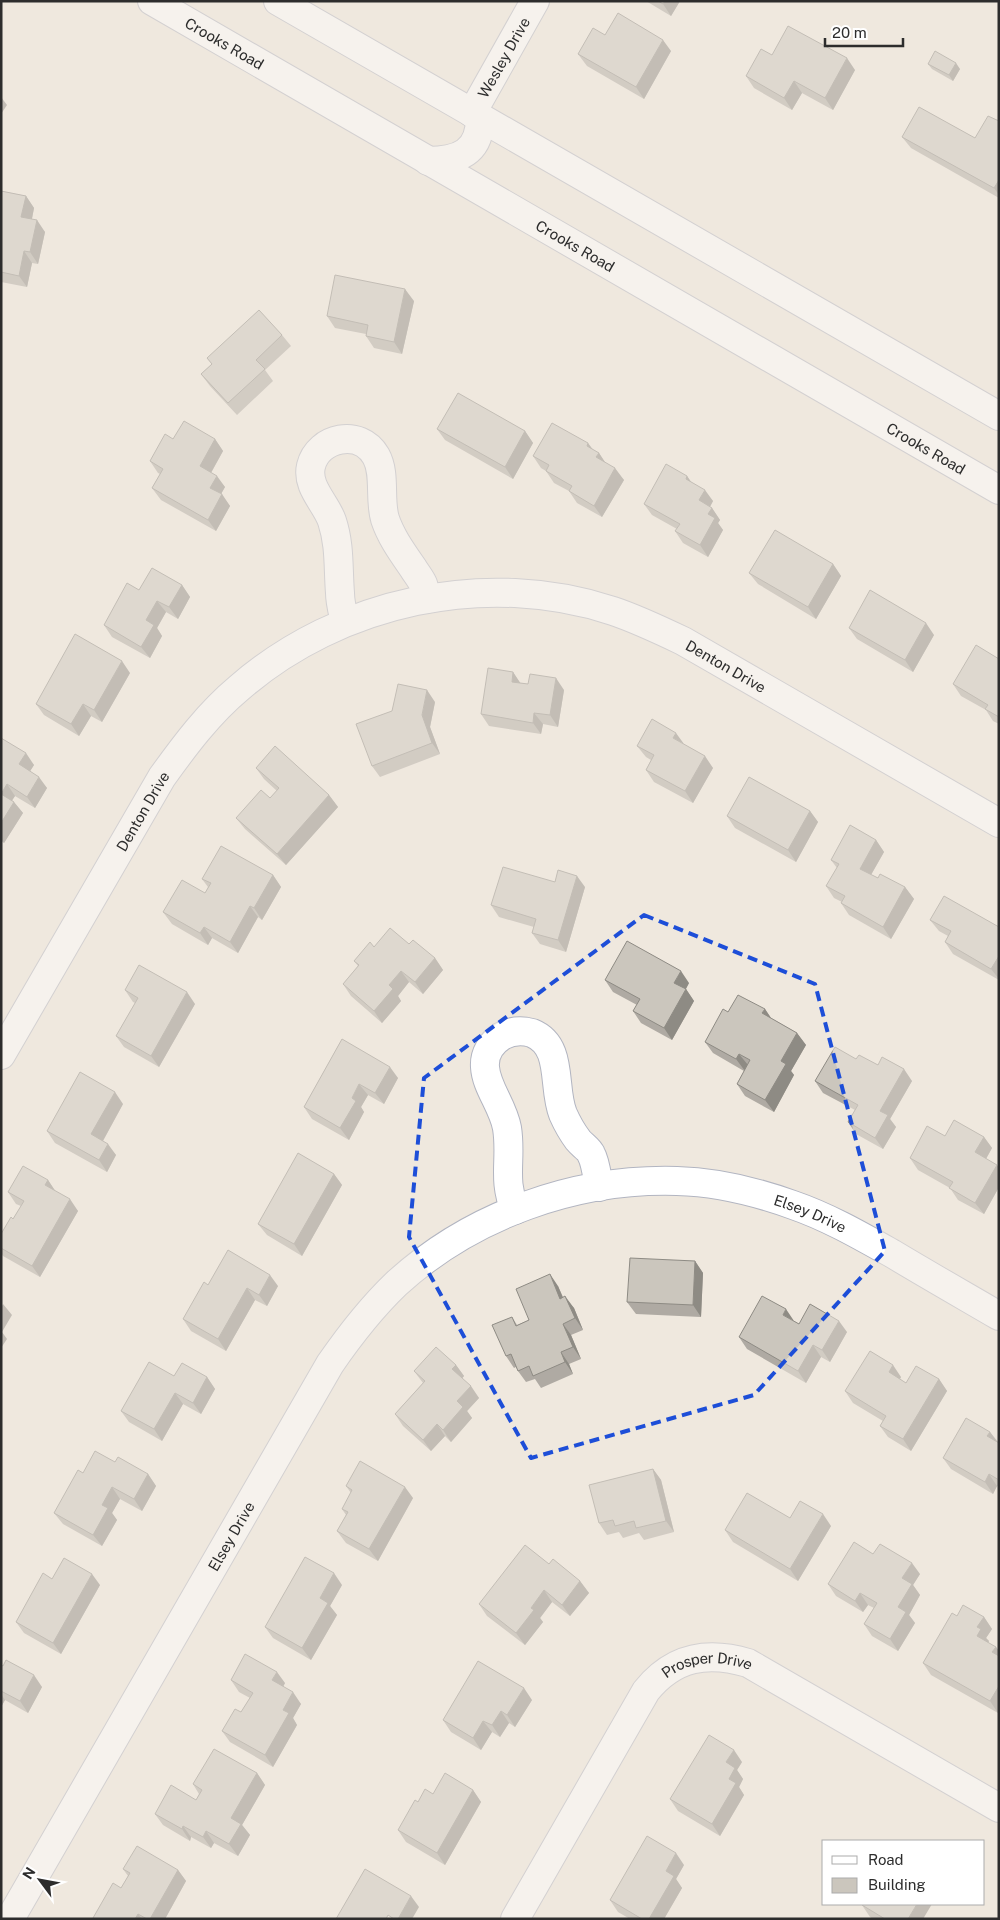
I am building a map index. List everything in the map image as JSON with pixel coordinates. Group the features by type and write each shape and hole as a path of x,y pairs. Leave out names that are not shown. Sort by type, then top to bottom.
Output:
{"street":[{"name":"Crooks Road","path":"152,1 999,490"},
{"path":"278,1 999,416"},
{"name":"Wesley Drive","path":"428,161 446,161 461,156 477,139 480,129 476,115 536,1"},
{"path":"345,622 340,595 339,554 336,535 330,516 313,486 310,476 311,466 316,455 330,442 340,439 351,438 367,446 376,455 380,467 381,501 385,518 392,536 423,584 426,599"},
{"name":"Denton Drive","path":"1,1055 162,777 211,714 238,688 269,664 309,640 345,622 377,611 426,599 471,593 508,593 569,600 611,610 682,641 999,823"},
{"path":"515,1210 509,1197 507,1181 509,1152 507,1127 500,1105 486,1077 485,1067 486,1056 490,1046 506,1034 520,1031 529,1032 549,1046 554,1055 558,1097 562,1112 579,1141 591,1154 599,1188"},
{"name":"Elsey Drive","path":"10,1919 330,1364 352,1332 397,1284 423,1262 472,1231 515,1210 556,1196 638,1182 678,1181 743,1190 794,1205 856,1233 999,1316"},
{"name":"Prosper Drive","path":"515,1919 646,1691 660,1676 671,1668 685,1661 703,1656 720,1656 748,1663 999,1808"}],"highlighted area":[{"path":"644,915 815,984 885,1251 754,1395 531,1458 409,1237 424,1078"}],"building":[{"path":"618,13 663,40 636,87 578,54 593,28 605,35"},
{"path":"788,26 847,58 825,98 794,81 784,98 746,76 761,49 772,55"},
{"path":"935,51 956,63 949,75 928,64"},
{"path":"919,107 975,138 988,116 999,121 999,180 994,188 902,137"},
{"path":"1,191 26,196 21,217 37,220 30,252 24,251 19,276 1,272"},
{"path":"335,275 405,289 394,342 366,336 368,325 327,316"},
{"path":"259,310 282,335 256,360 265,369 228,403 201,374 212,364 207,358"},
{"path":"458,393 525,431 505,467 437,429"},
{"path":"184,421 215,439 200,466 217,476 210,488 222,494 208,520 152,488 163,469 150,461 165,434 173,439"},
{"path":"552,423 588,443 587,446 599,453 596,457 615,468 594,506 569,491 572,486 546,471 549,465 533,456"},
{"path":"666,464 687,476 686,479 705,490 699,500 712,508 708,514 715,518 700,545 675,531 680,524 644,504"},
{"path":"775,530 833,564 808,607 749,573"},
{"path":"152,568 182,585 169,607 157,601 146,620 154,625 141,647 104,625 127,583 139,590"},
{"path":"870,590 926,623 905,660 849,628"},
{"path":"75,634 122,661 94,710 83,704 71,724 36,704"},
{"path":"976,645 999,659 999,717 985,709 988,705 953,684"},
{"path":"488,668 513,672 512,682 528,684 530,674 556,678 550,715 534,713 533,723 481,714"},
{"path":"398,684 427,690 422,715 432,743 372,766 356,724 392,711"},
{"path":"652,719 676,733 673,738 705,756 685,791 646,770 654,755 637,746"},
{"path":"1,738 26,753 19,764 39,777 27,797 7,784 1,794"},
{"path":"275,746 329,795 277,854 236,818 261,790 270,798 279,788 256,768"},
{"path":"749,777 810,811 788,850 727,816"},
{"path":"1,794 14,802 1,823"},
{"path":"850,825 876,840 860,869 878,878 880,874 905,887 883,927 841,903 845,896 826,886 839,864 831,860"},
{"path":"221,846 273,875 254,908 250,906 230,942 204,927 200,933 163,912 182,880 205,893 211,883 202,879"},
{"path":"503,867 555,882 558,870 577,876 558,940 532,933 536,919 491,905"},
{"path":"944,896 999,927 999,956 991,969 945,942 951,931 930,920"},
{"path":"390,928 409,944 413,940 435,958 415,982 401,971 389,985 393,989 374,1011 343,984 359,965 354,961 370,942 374,947"},
{"path":"627,941 681,971 674,983 686,989 664,1028 633,1011 640,999 605,980"},
{"path":"139,965 187,992 151,1056 116,1036 138,998 125,990"},
{"path":"738,995 765,1009 762,1013 797,1033 781,1061 786,1064 765,1100 737,1084 750,1060 739,1054 736,1059 705,1042 723,1009 728,1012"},
{"path":"342,1039 390,1067 375,1093 359,1084 352,1098 356,1101 340,1128 304,1107"},
{"path":"835,1047 856,1059 859,1055 878,1065 882,1057 904,1069 880,1111 888,1115 875,1138 848,1122 858,1105 815,1081"},
{"path":"80,1072 115,1092 91,1134 108,1144 99,1160 47,1131"},
{"path":"954,1120 984,1137 975,1152 997,1165 975,1203 949,1188 953,1182 910,1158 927,1126 945,1136"},
{"path":"298,1153 334,1174 294,1244 258,1224"},
{"path":"23,1166 48,1180 45,1185 70,1199 32,1266 1,1248 1,1234 11,1217 13,1219 24,1201 8,1192"},
{"path":"228,1250 270,1275 259,1295 247,1288 218,1339 183,1319 204,1282 208,1285"},
{"path":"630,1258 695,1261 693,1305 627,1302"},
{"path":"550,1274 560,1299 565,1296 575,1318 563,1324 573,1347 561,1352 565,1362 533,1376 529,1366 518,1371 511,1354 506,1356 492,1325 512,1317 516,1326 529,1320 516,1289"},
{"path":"762,1296 786,1309 783,1315 799,1324 810,1304 839,1321 822,1350 813,1345 798,1371 739,1337"},
{"path":"436,1347 456,1365 452,1369 471,1386 457,1401 463,1407 443,1430 437,1424 423,1440 395,1414 425,1381 414,1371"},
{"path":"870,1351 893,1365 889,1372 906,1383 916,1366 939,1379 903,1439 880,1426 886,1416 845,1391"},
{"path":"149,1362 174,1376 182,1363 207,1377 193,1403 175,1393 154,1429 121,1411"},
{"path":"966,1418 990,1432 987,1436 999,1443 999,1480 989,1474 985,1482 943,1458"},
{"path":"95,1451 115,1462 118,1457 148,1474 134,1499 112,1487 102,1505 108,1508 93,1535 54,1513 78,1470 83,1473"},
{"path":"360,1461 405,1487 369,1549 337,1531 348,1512 342,1509 352,1490 346,1486"},
{"path":"653,1469 666,1521 636,1528 634,1521 615,1526 613,1520 599,1523 589,1485"},
{"path":"747,1493 790,1518 800,1501 823,1514 790,1569 725,1530"},
{"path":"854,1542 873,1554 880,1544 912,1563 902,1578 912,1584 898,1607 906,1612 890,1639 864,1624 877,1603 860,1593 855,1601 828,1584"},
{"path":"525,1545 549,1564 553,1559 580,1581 562,1605 544,1590 531,1608 534,1610 516,1633 479,1604"},
{"path":"305,1557 334,1573 320,1598 328,1603 302,1648 265,1627"},
{"path":"64,1558 92,1574 53,1643 16,1622 43,1573 52,1579"},
{"path":"963,1605 984,1617 977,1627 981,1629 977,1636 996,1647 992,1652 999,1656 999,1686 990,1701 923,1663 952,1613 957,1616"},
{"path":"245,1654 277,1672 272,1680 293,1692 283,1710 289,1713 265,1755 222,1731 235,1709 241,1712 253,1693 231,1680"},
{"path":"6,1660 34,1675 20,1701 1,1691 1,1665 3,1666"},
{"path":"478,1661 524,1688 507,1715 501,1711 492,1725 483,1721 473,1738 443,1720"},
{"path":"709,1735 734,1750 726,1762 735,1768 729,1779 736,1783 712,1824 670,1799"},
{"path":"214,1749 257,1773 231,1818 241,1824 229,1844 206,1831 203,1837 183,1826 182,1829 155,1814 171,1785 196,1800 202,1790 193,1784"},
{"path":"445,1773 473,1790 437,1853 398,1830 415,1800 418,1802 425,1789 433,1794"},
{"path":"647,1836 676,1853 666,1871 674,1876 649,1919 642,1919 610,1900"},
{"path":"137,1846 178,1870 150,1919 138,1914 135,1919 93,1918 113,1883 121,1888 130,1873 123,1869"},
{"path":"365,1869 411,1896 398,1919 388,1915 386,1919 336,1919"},
{"path":"862,1905 916,1905 908,1919 885,1919"}]}
